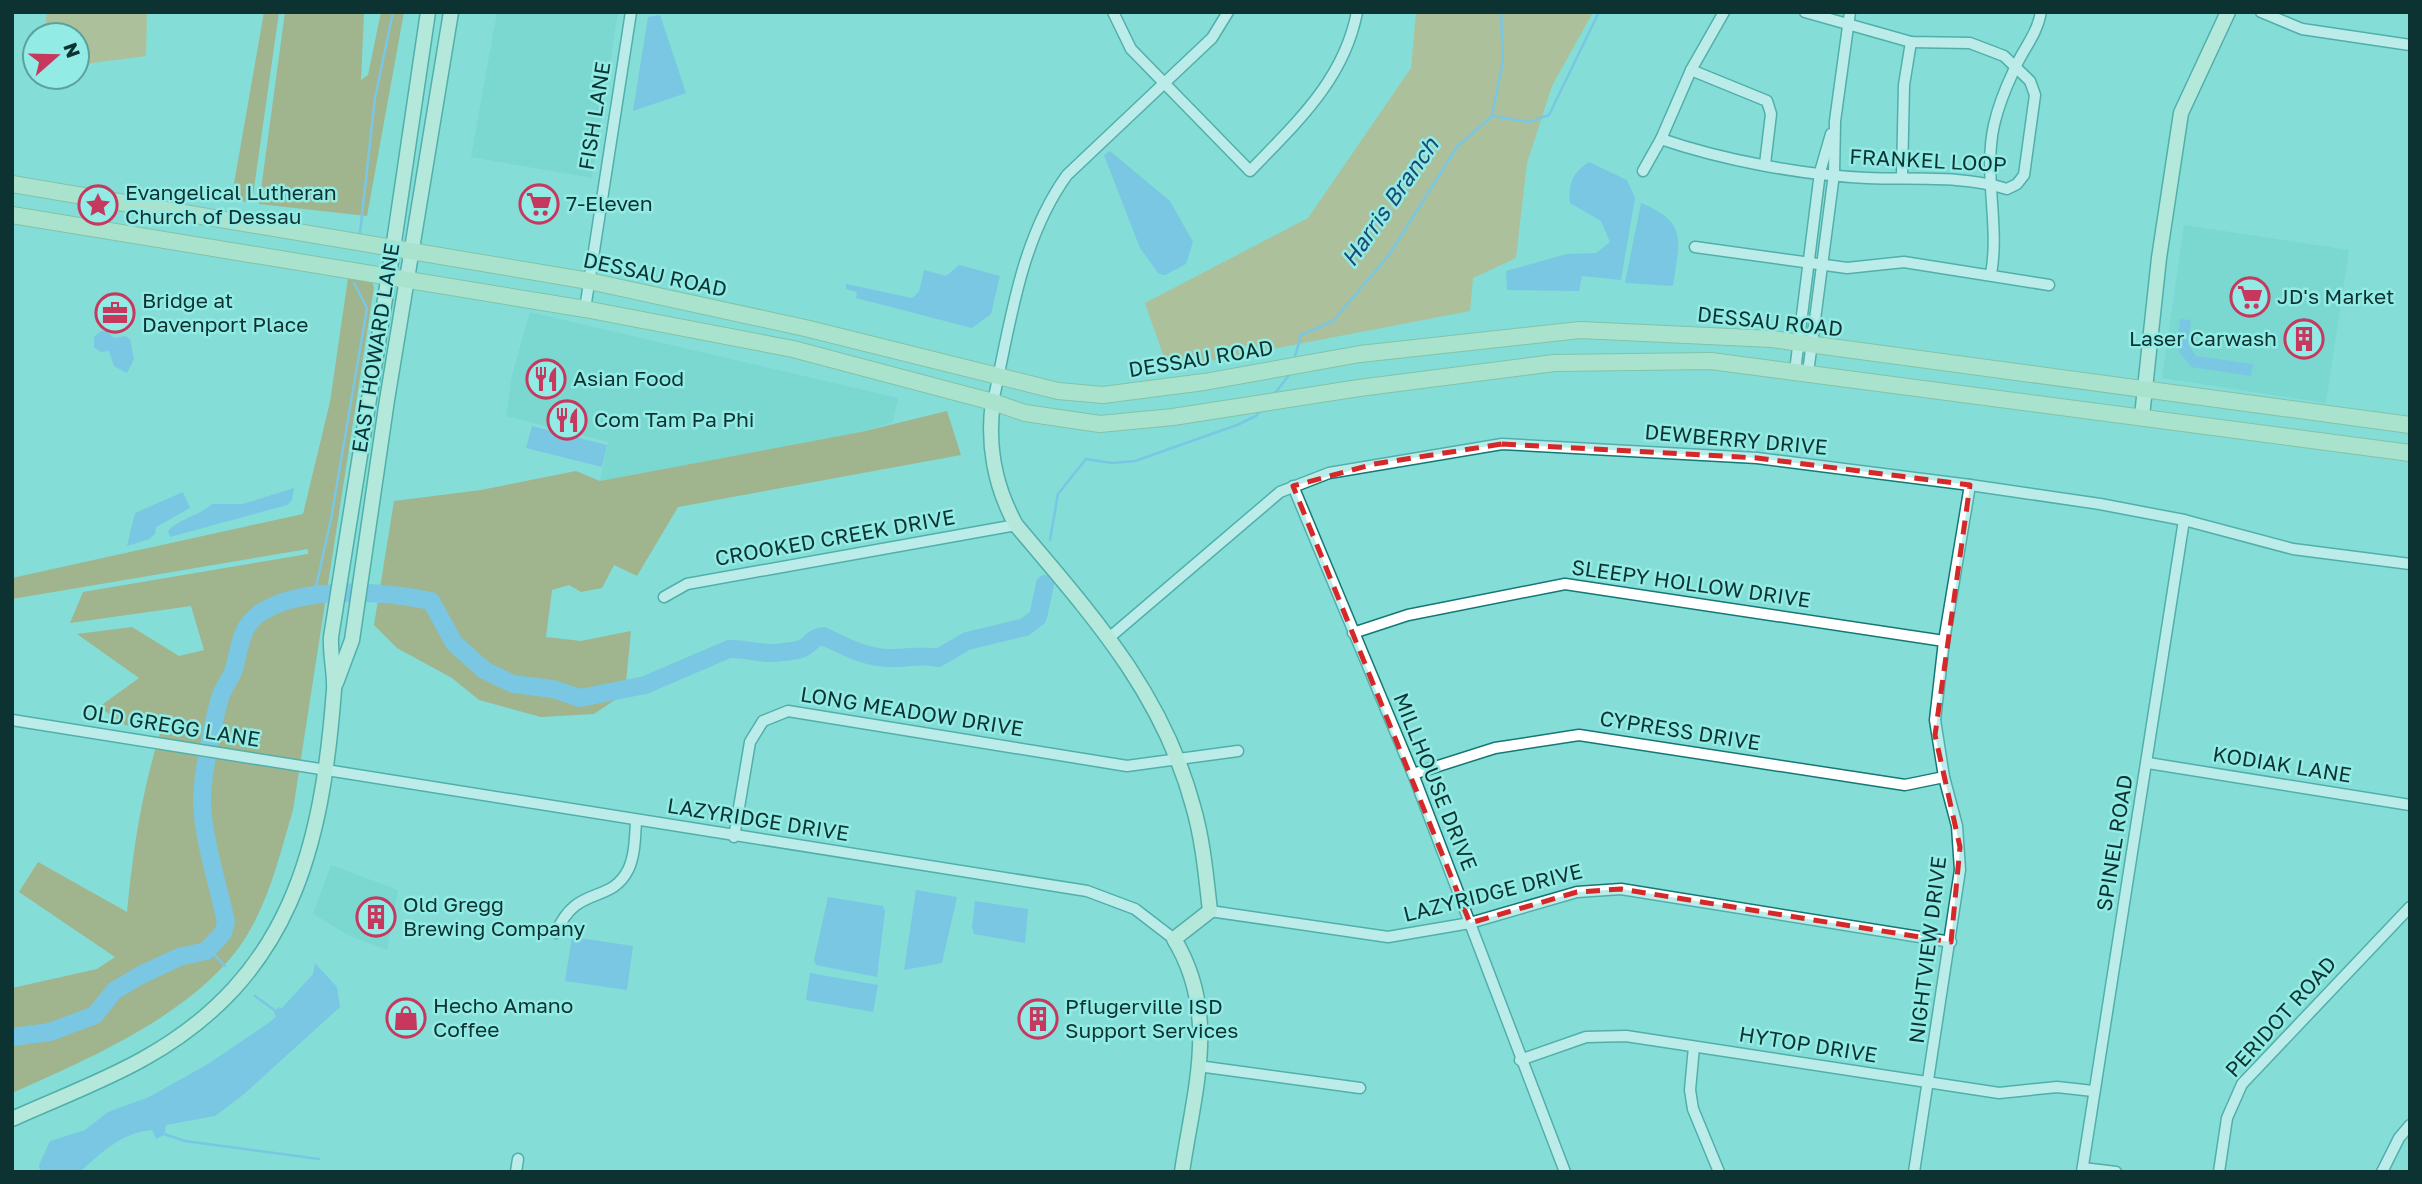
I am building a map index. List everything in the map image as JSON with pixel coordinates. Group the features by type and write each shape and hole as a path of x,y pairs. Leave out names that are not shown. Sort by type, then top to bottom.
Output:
{"main road":[{"name":"EAST HOWARD LANE","path":"12,1119 143,1060 174,1041 221,1004 257,963 285,917 304,870 313,834 334,688 331,637 428,12"},
{"name":"EAST HOWARD LANE","path":"334,688 352,640 451,12"},
{"path":"2141,416 2181,113 2228,12"},
{"name":"DESSAU ROAD","path":"12,184 412,254 589,281 805,328 1058,391 1103,395 1238,376 1360,354 1580,330 1772,340 2410,425"},
{"path":"104,230 110,201"},
{"path":"12,215 585,309 793,349 1025,413 1097,424 1172,417 1359,388 1554,363 1711,361 2410,453"},
{"path":"993,402 989,433 1000,489 1016,526 1110,637 1154,706 1193,805 1210,911 1174,939 1191,970 1200,1002 1198,1066 1182,1172"}],"street":[{"name":"FISH LANE","path":"585,309 631,12"},
{"path":"1113,12 1131,49 1250,171 1332,81 1354,29 1357,12"},
{"path":"993,402 1033,234 1048,201 1067,175 1212,38 1228,12"},
{"path":"1643,171 1661,139 1691,70 1724,12"},
{"name":"FRANKEL LOOP","path":"1661,139 1712,157 1867,178 1902,177 1989,184 2007,189 2017,184 2024,175 2035,95 2030,81 2004,56 1980,46 1911,42 1805,12"},
{"path":"1805,345 1823,264 1834,174 1835,121 1850,12"},
{"path":"1990,274 1995,250 1989,184 1995,122 2015,68 2038,27 2041,12"},
{"path":"2261,12 2301,29 2410,45"},
{"path":"1902,177 1904,85 1911,42"},
{"path":"1691,70 1767,101 1771,114 1765,164"},
{"path":"1802,372 1809,262 1820,172 1835,121"},
{"path":"1695,247 1847,268 1891,261 2049,285"},
{"name":"DEWBERRY DRIVE","path":"1110,637 1265,504 1293,486 1329,473 1363,466 1502,444 1757,458 1970,485 2184,520 2293,549 2410,564"},
{"name":"NIGHTVIEW DRIVE","path":"1914,1172 1951,942 1961,848 1935,735 1944,641 1970,485"},
{"name":"MILLHOUSE DRIVE","path":"1293,486 1413,774 1565,1172"},
{"name":"SPINEL ROAD","path":"2082,1170 2148,763 2184,520"},
{"name":"CROOKED CREEK DRIVE","path":"664,597 687,584 1016,526"},
{"name":"SLEEPY HOLLOW DRIVE","path":"1353,633 1408,615 1565,584 1944,641"},
{"name":"LONG MEADOW DRIVE","path":"734,836 750,742 764,721 788,711 1127,766 1238,751"},
{"name":"OLD GREGG LANE","path":"12,720 323,770"},
{"name":"CYPRESS DRIVE","path":"1413,774 1495,748 1579,735 1905,785 1944,777"},
{"name":"KODIAK LANE","path":"2148,763 2410,805"},
{"name":"LAZYRIDGE DRIVE","path":"323,770 1087,891 1135,909 1174,939"},
{"path":"556,933 564,914 573,905 608,890 627,871 636,821"},
{"name":"LAZYRIDGE DRIVE","path":"1210,911 1388,937 1470,923 1577,892 1621,889 1951,942"},
{"name":"PERIDOT ROAD","path":"2219,1172 2227,1118 2242,1084 2410,907"},
{"name":"HYTOP DRIVE","path":"1520,1060 1563,1044 1601,1036 1626,1036 1999,1093 2057,1087 2093,1091"},
{"path":"1693,1047 1690,1090 1693,1109 1718,1172"},
{"path":"1198,1066 1360,1088"},
{"path":"2382,1172 2399,1138 2410,1125"},
{"path":"516,1172 519,1159"},
{"path":"2082,1170 2116,1172"}],"highlighted area":[{"path":"1502,444 1757,458 1970,485 1935,735 1960,847 1951,942 1621,889 1577,892 1470,923 1293,486 1374,464"}],"shaded area":[{"path":"47,12 147,12 146,56 91,63 91,21 46,21"},
{"path":"264,12 279,12 252,202 231,201"},
{"path":"285,12 364,12 361,80 368,75 381,12 404,12 367,216 259,204"},
{"path":"497,12 618,12 592,178 471,157"},
{"path":"1416,12 1593,12 1552,86 1527,163 1516,258 1473,278 1470,311 1168,369 1145,303 1308,218 1411,68"},
{"path":"2184,225 2349,250 2326,403 2162,378"},
{"path":"348,278 372,283 374,287 293,810 264,902 250,930 230,958 205,984 176,1007 110,1047 12,1093 12,988 97,969 115,957 19,892 38,862 127,912 139,820 161,730 125,725 99,707 139,678 77,634 132,627 179,656 204,650 191,606 70,623 83,592 308,554 308,549 12,599 12,578 303,514 330,402"},
{"path":"530,312 898,398 893,422 861,432 600,481 608,442 506,416 512,375"},
{"path":"947,411 961,455 678,507 637,576 614,565 602,588 581,592 569,585 552,590 546,637 581,641 631,631 625,693 594,714 541,717 479,700 452,678 397,648 374,625 394,501 481,490 576,471 600,481 861,432"},
{"path":"331,865 398,890 387,950 348,935 313,914"}],"water":[{"path":"660,15 686,93 633,111 648,17"},
{"path":"1110,151 1170,201 1193,242 1186,264 1165,275 1159,274 1140,248 1104,155"},
{"path":"1589,162 1627,180 1635,198 1621,280 1582,276 1579,291 1507,290 1506,271 1567,254 1596,253 1610,242 1601,221 1570,203 1572,180"},
{"path":"1641,203 1656,210 1674,226 1678,245 1673,286 1625,283"},
{"path":"959,265 1000,276 991,314 972,328 856,298 857,292 846,289 846,284 912,298 919,292 924,270 946,276"},
{"path":"2180,319 2191,320 2188,344 2196,356 2253,364 2251,376 2191,367 2176,347"},
{"path":"101,331 106,331 114,338 125,336 130,339 134,359 127,373 114,366 109,351 101,352 94,347 94,337"},
{"path":"532,426 607,445 602,467 526,448"},
{"path":"294,488 292,500 287,505 170,537 168,531 173,527 212,504 243,504"},
{"path":"183,492 190,508 156,527 155,534 149,539 127,546 135,513"},
{"path":"916,890 957,897 942,963 904,970"},
{"path":"828,897 883,906 885,911 877,977 816,965 814,960"},
{"path":"975,901 1028,909 1025,943 974,934 972,927"},
{"path":"572,937 633,946 627,990 565,981"},
{"path":"315,963 337,987 340,1007 243,1095 215,1116 166,1125 164,1135 156,1139 152,1130 121,1139 80,1172 40,1172 39,1165 50,1141 85,1130 108,1112 149,1097 208,1064 267,1024 276,1017 274,1013 278,1007 282,1008 313,974"},
{"path":"810,973 878,985 873,1012 806,1000"}],"waterway":[{"path":"360,233 375,98 393,12"},
{"name":"Harris Branch","path":"1294,360 1301,335 1333,321 1389,255 1457,147 1492,116 1503,61 1501,12"},
{"path":"1493,116 1529,122 1549,115 1599,12"},
{"path":"314,596 331,519 367,308 354,283"},
{"name":"Harris Branch","path":"1275,393 1290,374"},
{"name":"Harris Branch","path":"1050,540 1058,494 1086,459 1112,463 1135,461 1237,425 1256,416 1262,409"},
{"name":"Harris Branch","path":"12,1037 50,1032 95,1015 114,991 179,957 206,951 223,933 226,922 202,807 208,752 220,698 233,673 245,631 260,613 278,604 321,594 344,593 412,597 431,601 454,643 484,670 513,684 553,689 580,698 645,685 729,649 769,653 791,651 803,648 823,636 870,656 938,658 967,641 1025,627 1038,617 1045,584"},
{"path":"208,948 225,966"},
{"path":"255,996 277,1012"},
{"path":"164,1134 185,1141 319,1159"}],"place":[{"name":"7-Eleven","path":"539,204"},
{"name":"Evangelical Lutheran Church of Dessau","path":"98,205"},
{"name":"JD's Market","path":"2250,297"},
{"name":"Bridge at Davenport Place","path":"115,313"},
{"name":"Laser Carwash","path":"2304,339"},
{"name":"Asian Food","path":"546,379"},
{"name":"Com Tam Pa Phi","path":"567,420"},
{"name":"Old Gregg Brewing Company","path":"376,917"},
{"name":"Hecho Amano Coffee","path":"406,1018"},
{"name":"Pflugerville ISD Support Services","path":"1038,1019"}]}
